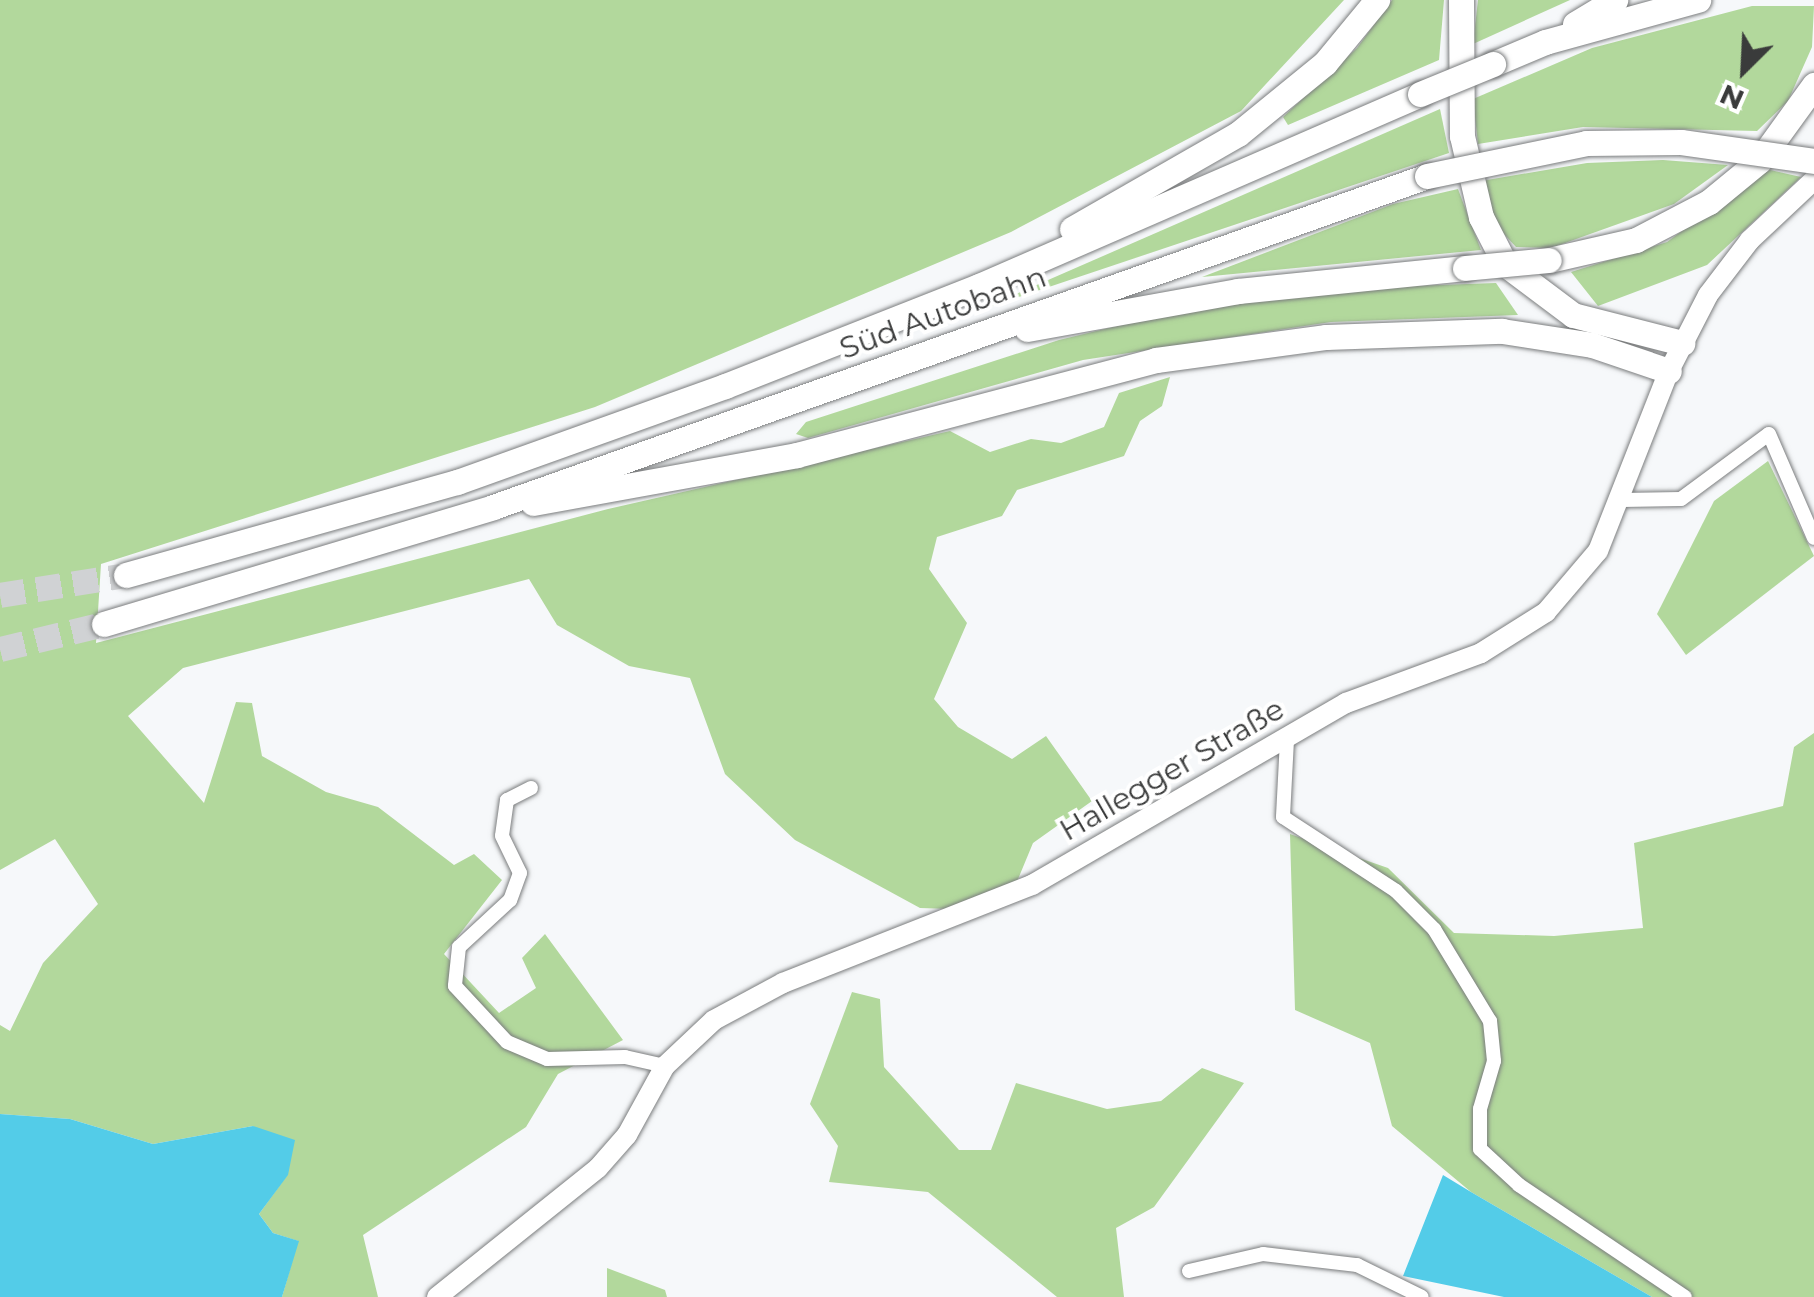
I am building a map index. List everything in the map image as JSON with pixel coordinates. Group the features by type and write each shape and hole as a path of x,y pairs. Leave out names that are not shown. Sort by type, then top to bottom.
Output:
{"highway":[{"path":"979,286 1238,134 1325,63 1376,0"},
{"path":"1461,0 1457,50 1464,148 1481,216 1505,264 1573,315 1682,343"},
{"path":"1545,42 1615,0"},
{"name":"Süd Autobahn","path":"126,575 287,535 474,477 979,286 1545,42 1698,0"},
{"path":"982,335 1238,291 1549,260 1636,240 1710,202 1759,161 1814,85"},
{"name":"Süd Autobahn","path":"104,624 493,507 1427,176 1586,143 1713,144 1814,161"},
{"path":"493,507 581,498 797,455 1156,360 1326,337 1502,331 1592,345 1669,371"}],"main road":[{"name":"Hallegger Straße","path":"438,1297 608,1158 665,1066 702,1027 783,983 1032,885 1346,703 1481,653 1522,630 1586,570 1622,500 1682,343 1750,240 1814,180"}],"street":[{"path":"1622,500 1681,499 1769,434 1814,538"},
{"path":"1288,740 1283,817 1396,891 1434,929 1490,1022 1496,1041 1480,1109 1480,1149 1519,1185 1685,1297"},
{"path":"532,788 507,800 502,836 520,873 510,900 459,947 454,986 506,1042 548,1059 625,1057 665,1066"},
{"path":"1190,1272 1263,1254 1358,1265 1422,1297"}],"green space":[{"path":"0,0 1344,0 1241,111 1011,232 595,407 101,564 96,643 608,509 950,431 990,452 1031,439 1061,443 1104,427 1119,393 1170,377 1162,406 1140,421 1124,456 1017,490 1002,516 937,537 929,569 967,623 934,699 958,727 1012,759 1046,736 1092,801 1033,843 1016,884 951,909 920,908 795,840 725,774 690,678 629,666 557,625 529,579 183,668 128,716 204,803 236,702 252,703 262,756 326,792 378,807 454,865 474,854 502,880 444,954 499,1013 536,988 522,958 545,934 623,1040 558,1074 526,1127 363,1235 378,1297 282,1297 298,1241 273,1233 259,1214 288,1174 253,1126 153,1144 70,1119 0,1114 0,1025 10,1031 43,963 98,904 55,839 0,870"},
{"path":"1392,0 1444,0 1439,60 1288,125 1283,117 1357,48"},
{"path":"1478,0 1570,0 1473,44"},
{"path":"1752,6 1814,6 1812,47 1788,101 1757,131 1583,127 1478,144 1473,99 1592,48"},
{"path":"1440,109 1449,153 977,311"},
{"path":"1663,160 1728,165 1674,204 1551,248 1516,247 1493,222 1481,181 1587,163"},
{"path":"1766,169 1801,177 1707,265 1598,306 1571,272 1667,242"},
{"path":"1458,189 1481,250 1202,277 1393,204"},
{"path":"1496,283 1518,315 1331,322 1083,360 808,438 796,434 806,422 1059,340 1171,313 1354,288"},
{"path":"1768,461 1814,556 1686,655 1657,614 1714,501"},
{"path":"1814,733 1814,1297 1652,1297 1471,1192 1392,1126 1370,1043 1295,1010 1290,834 1388,868 1454,933 1554,936 1643,928 1634,843 1783,806 1794,747"},
{"path":"852,992 880,999 884,1067 959,1150 991,1150 1016,1083 1107,1109 1161,1101 1202,1068 1244,1083 1154,1207 1116,1228 1124,1297 1057,1297 928,1192 829,1182 838,1146 810,1104"},
{"path":"607,1268 665,1290 667,1297 607,1297"}],"water":[{"path":"0,1114 70,1119 153,1144 253,1126 295,1140 288,1175 259,1214 273,1233 299,1241 282,1297 0,1297"},
{"path":"1443,1175 1652,1297 1504,1297 1403,1276"}],"tunnel":[{"path":"0,595 126,575"},
{"path":"0,649 104,624"}]}
